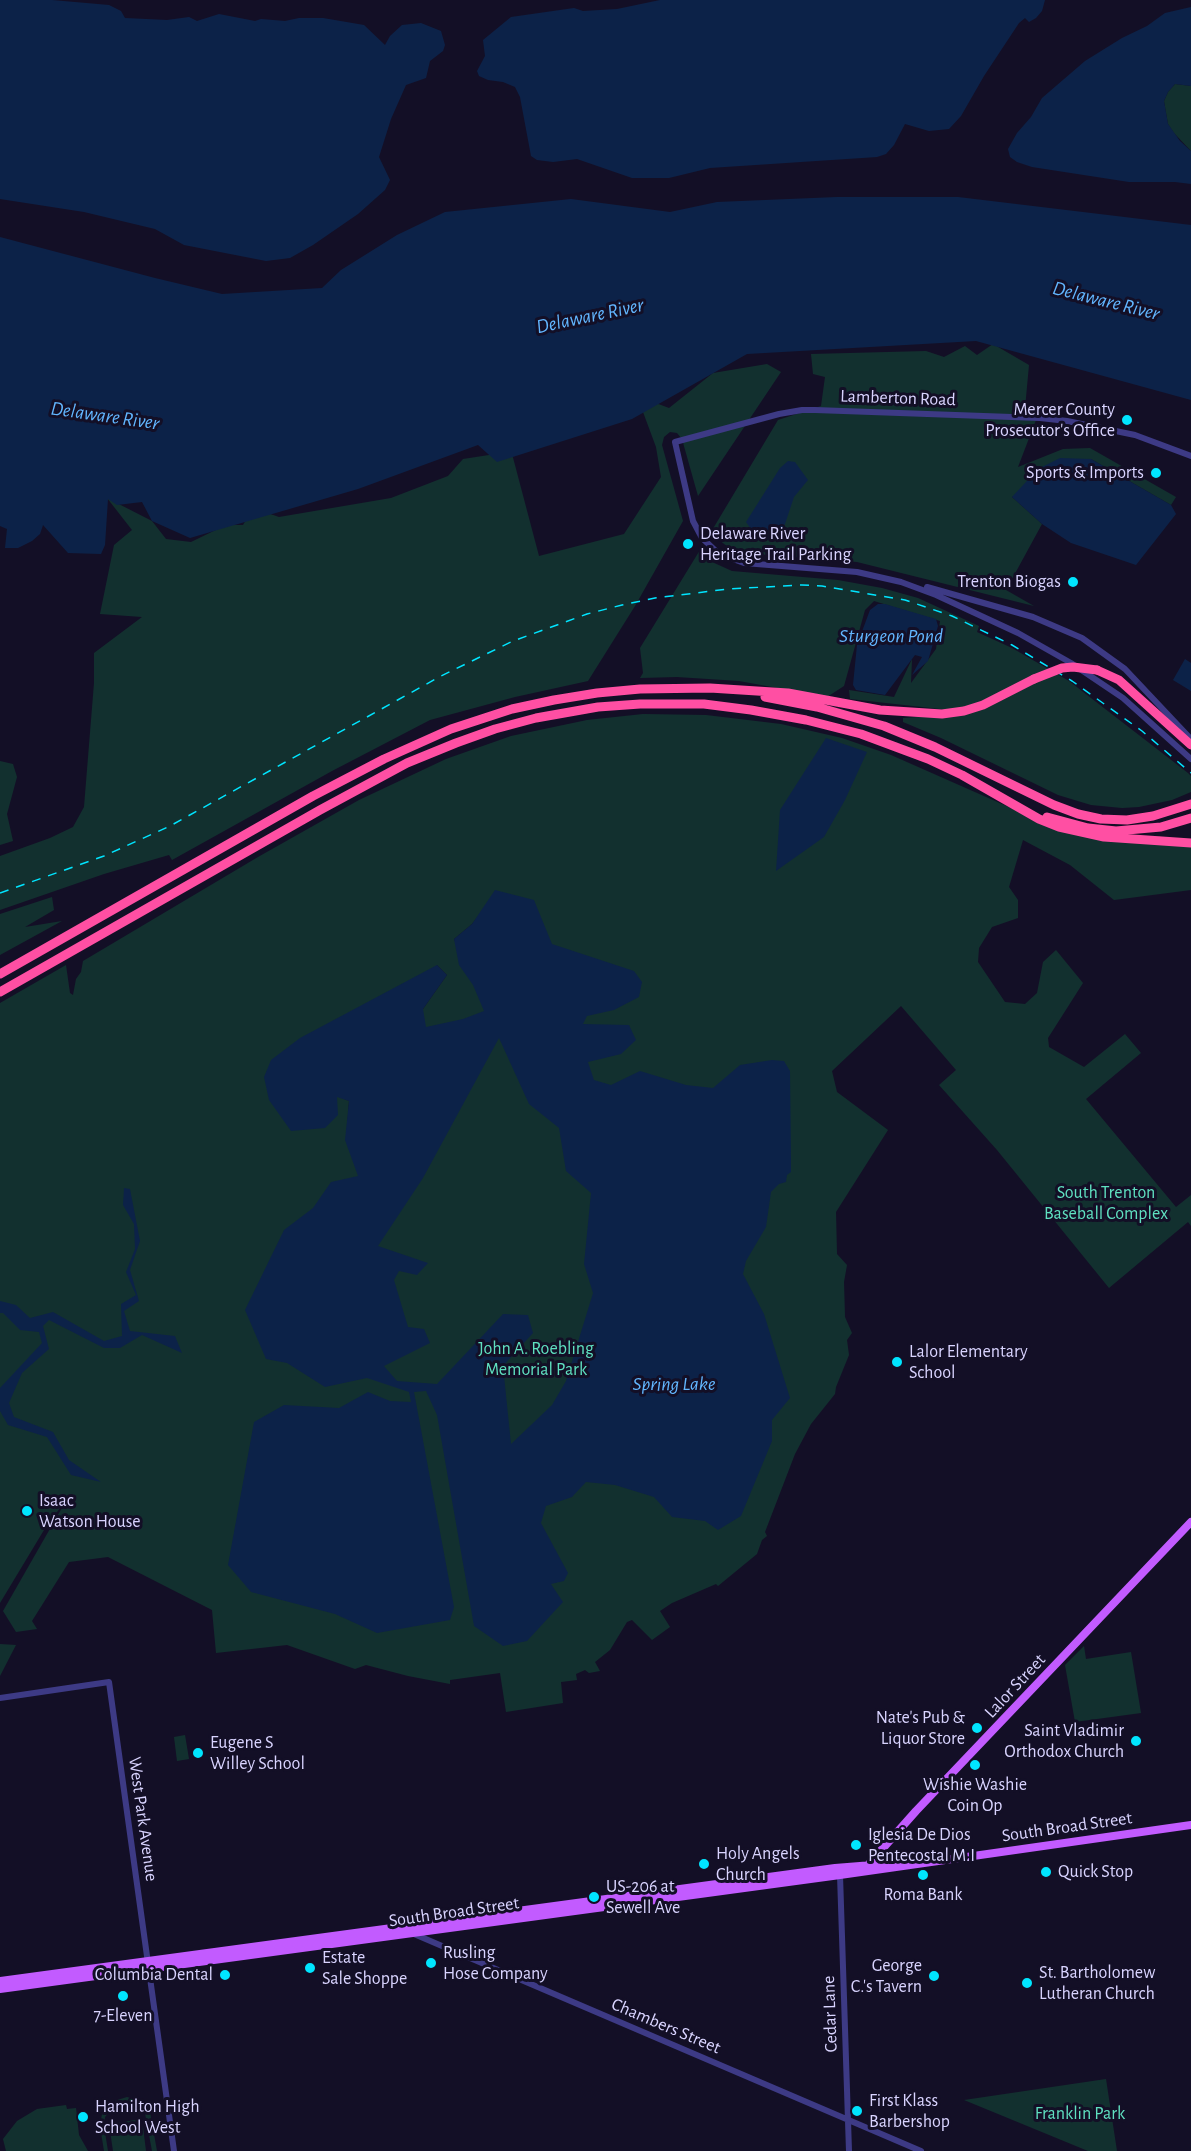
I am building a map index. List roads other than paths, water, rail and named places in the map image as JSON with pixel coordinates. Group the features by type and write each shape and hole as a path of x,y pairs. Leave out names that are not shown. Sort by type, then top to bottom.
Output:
{"highway":[{"path":"0,974 313,796 401,750 481,718 544,702 597,693 662,688 710,688 788,693 880,710 942,714 983,705 1034,678 1062,668 1080,668 1097,670 1119,680 1191,745"},
{"path":"662,688 712,690 769,697 865,720 935,747 1065,810 1090,817 1114,820 1140,819 1189,804"},
{"path":"0,992 399,768 436,750 516,723 557,714 619,705 682,703 723,706 779,714 834,726 902,748 945,767 1039,819 1073,832 1104,837 1191,843"},
{"path":"993,793 1052,819 1100,830 1145,830 1191,818"},
{"path":"0,967 43,950"}],"main road":[{"name":"Lalor Street","path":"866,1868 916,1811 1191,1522"},
{"name":"South Broad Street","path":"0,1989 148,1964 401,1927 911,1864 1191,1825"},
{"name":"South Broad Street","path":"0,1981 412,1933 840,1875 866,1868"}],"street":[{"name":"Lamberton Road","path":"911,585 839,570 744,563 719,554 702,537 693,520 675,442 779,414 815,410 1040,418 1127,433 1191,456"},
{"path":"911,585 1033,616 1082,638 1125,669 1191,739"},
{"path":"911,585 1018,633 1063,658 1123,698 1191,759"},
{"name":"West Park Avenue","path":"0,1698 109,1682 174,2151"},
{"name":"Cedar Lane","path":"840,1875 849,2151"},
{"name":"Chambers Street","path":"401,1927 921,2151"}],"water":[{"path":"0,0 52,0 109,5 121,11 125,18 167,20 189,17 197,21 219,14 255,21 323,18 364,25 385,45 390,36 402,25 421,23 441,31 445,45 443,51 430,61 426,78 406,85 391,119 379,157 390,180 385,190 358,214 313,245 290,258 266,261 184,245 155,229 84,212 0,199"},
{"path":"660,0 1045,0 1042,11 1036,18 1029,22 1025,18 1019,23 961,116 949,129 929,131 905,124 894,145 886,154 877,157 710,168 669,178 632,178 577,159 553,162 537,160 531,156 520,97 515,87 479,76 477,71 485,56 483,40 511,17 574,8 583,11 617,9"},
{"path":"1191,7 1191,86 1175,84 1164,101 1168,124 1180,141 1191,151 1191,184 1129,182 1032,167 1010,157 1008,149 1042,98 1085,61 1122,38 1147,26 1165,13"},
{"name":"Delaware River","path":"837,197 958,197 1191,225 1191,400 976,341 747,354 632,419 497,462 478,445 358,489 190,538 152,521 142,502 117,505 108,499 105,545 101,554 68,553 43,525 40,534 32,541 18,548 5,548 7,529 0,526 0,237 222,294 322,288 341,270 397,235 445,212 571,199 670,212 717,202"},
{"path":"1060,458 1091,459 1171,505 1176,514 1136,565 1071,543 1042,524 1012,497 1038,469"},
{"path":"788,461 795,462 808,480 794,497 785,524 780,531 751,529 746,522 780,468"},
{"name":"Sturgeon Pond","path":"878,604 936,619 938,626 928,661 912,675 922,657 915,655 885,695 856,690 853,685 857,645 870,610"},
{"path":"1185,659 1191,663 1191,691 1173,680"},
{"path":"826,738 867,752 845,800 824,837 776,871 780,810"},
{"name":"Spring Lake","path":"495,890 534,900 552,944 634,971 642,982 639,997 614,1010 587,1016 583,1024 629,1025 636,1040 621,1054 588,1062 594,1080 611,1085 640,1071 686,1085 713,1088 740,1065 772,1060 784,1061 790,1071 791,1172 787,1175 786,1182 779,1184 771,1192 766,1227 746,1261 743,1274 764,1314 790,1398 772,1420 772,1441 741,1516 718,1530 705,1521 672,1517 654,1497 615,1485 586,1482 572,1497 546,1506 541,1523 568,1573 564,1581 551,1584 563,1602 527,1641 503,1646 474,1626 437,1415 426,1391 414,1392 454,1607 450,1620 377,1633 335,1614 251,1592 228,1565 254,1422 284,1405 339,1408 368,1392 390,1401 411,1402 409,1392 367,1378 325,1387 287,1363 266,1359 245,1310 284,1230 313,1208 331,1182 358,1176 345,1140 349,1101 337,1097 338,1115 325,1128 291,1131 269,1100 264,1077 271,1060 300,1038 437,965 447,975 423,1009 426,1027 463,1019 484,1011 473,985 459,965 454,939 472,924","holes":["499,1038 529,1104 559,1128 566,1171 591,1193 584,1264 593,1293 566,1381 552,1405 511,1444 503,1366 533,1333 528,1315 503,1314 437,1384 397,1381 384,1366 430,1343 424,1329 408,1327 394,1280 399,1271 417,1275 428,1263 378,1246 423,1178"]},
{"path":"124,1188 130,1189 140,1241 130,1270 139,1301 124,1311 130,1331 175,1336 182,1353 142,1335 120,1348 104,1348 49,1320 43,1326 49,1349 22,1373 9,1403 14,1417 53,1432 69,1460 101,1482 71,1475 47,1437 8,1425 0,1411 0,1388 42,1343 39,1332 20,1330 3,1313 0,1313 0,1301 16,1305 30,1318 53,1312 104,1341 122,1336 121,1304 136,1295 126,1272 135,1249 134,1224 123,1205"}],"railway":[{"path":"0,893 104,856 170,826 441,676 513,641 587,614 622,605 655,598 728,589 822,586 905,600 952,616 1012,645 1072,681 1142,731 1191,773"}],"place":[{"name":"Mercer County Prosecutor's Office","path":"1127,420"},
{"name":"Sports & Imports","path":"1156,473"},
{"name":"Delaware River Heritage Trail Parking","path":"688,544"},
{"name":"Trenton Biogas","path":"1073,582"},
{"name":"Lalor Elementary School","path":"897,1362"},
{"name":"Isaac Watson House","path":"27,1511"},
{"name":"Nate's Pub & Liquor Store","path":"977,1728"},
{"name":"Saint Vladimir Orthodox Church","path":"1136,1741"},
{"name":"Eugene S Willey School","path":"198,1753"},
{"name":"Wishie Washie Coin Op","path":"975,1765"},
{"name":"Iglesia De Dios Pentecostal M.I","path":"856,1845"},
{"name":"Holy Angels Church","path":"704,1864"},
{"name":"Quick Stop","path":"1046,1872"},
{"name":"Roma Bank","path":"923,1875"},
{"name":"US-206 at Sewell Ave","path":"594,1897"},
{"name":"Rusling Hose Company","path":"431,1963"},
{"name":"Estate Sale Shoppe","path":"310,1968"},
{"name":"Columbia Dental","path":"225,1975"},
{"name":"George C.'s Tavern","path":"934,1976"},
{"name":"St. Bartholomew Lutheran Church","path":"1027,1983"},
{"name":"7-Eleven","path":"123,1996"},
{"name":"First Klass Barbershop","path":"857,2111"},
{"name":"Hamilton High School West","path":"83,2117"}],"park label":[{"name":"South Trenton Baseball Complex","path":"1106,1203"},
{"name":"John A. Roebling Memorial Park","path":"536,1359"},
{"name":"Franklin Park","path":"1080,2114"}]}
